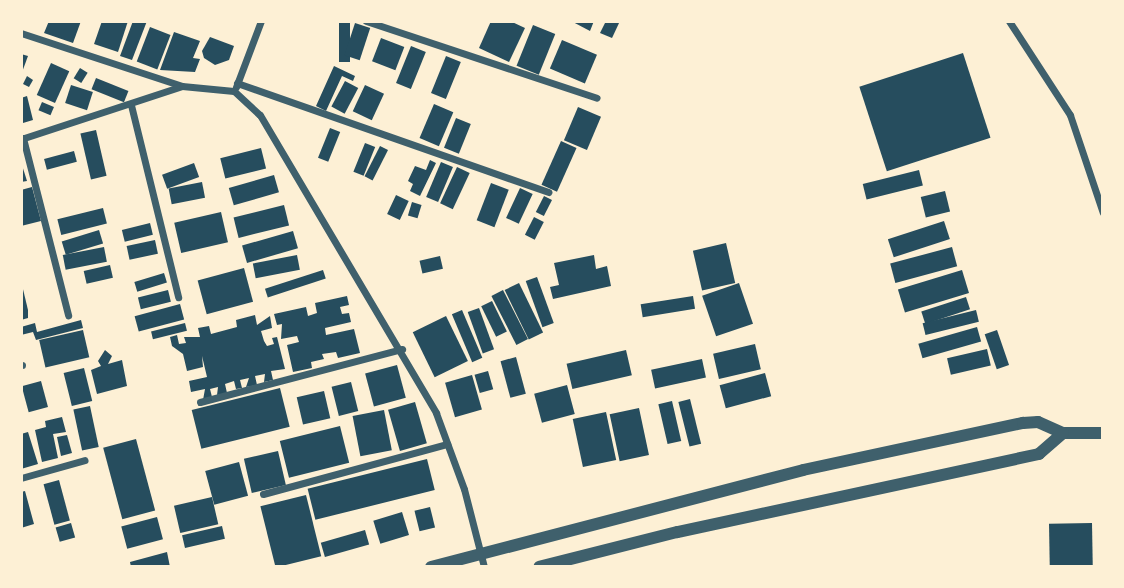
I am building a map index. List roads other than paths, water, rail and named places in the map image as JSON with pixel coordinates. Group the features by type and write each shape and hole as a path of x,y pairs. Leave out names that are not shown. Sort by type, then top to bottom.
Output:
{"street":[{"path":"236,87 261,21"},
{"path":"366,21 597,98"},
{"path":"1009,21 1070,115 1103,213"},
{"path":"21,33 182,86 236,87 549,192"},
{"path":"68,316 22,138 131,105 182,86"},
{"path":"236,87 260,114 402,349 447,444 484,567"},
{"path":"131,105 178,297"},
{"path":"200,402 402,349"},
{"path":"432,567 803,471 1023,423 1046,424 1063,433 1103,433"},
{"path":"539,567 690,529 1039,454 1063,433"},
{"path":"263,494 447,444"},
{"path":"21,478 85,460"}]}
